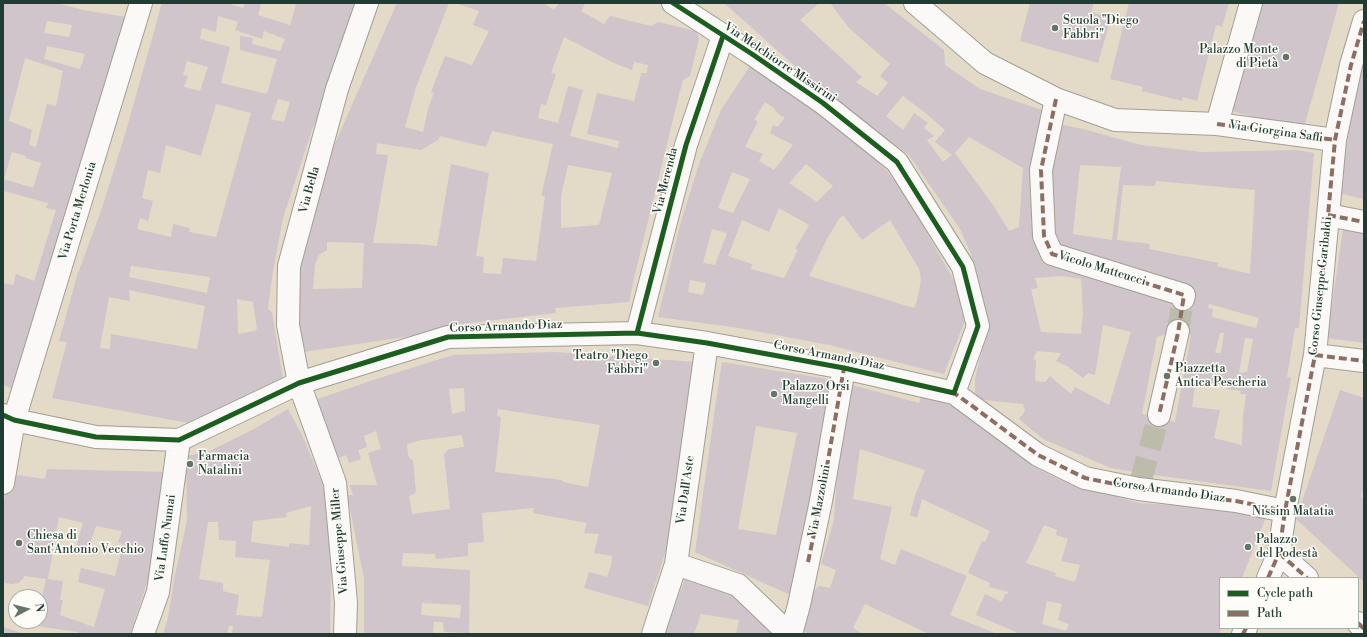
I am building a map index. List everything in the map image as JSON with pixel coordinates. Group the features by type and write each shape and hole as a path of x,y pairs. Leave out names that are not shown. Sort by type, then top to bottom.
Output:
{"street":[{"name":"Via Porta Merlonia","path":"3,483 9,417 142,3"},
{"name":"Via Bella","path":"299,383 288,325 289,266 337,89 367,3"},
{"name":"Via Melchiorre Missirini","path":"673,3 823,103 897,162 963,267 978,326 954,393"},
{"name":"Via Giorgina Saffi","path":"915,3 985,63 1056,99 1115,120 1217,124 1335,140"},
{"path":"1217,124 1251,3"},
{"name":"Corso Giuseppe Garibaldi","path":"1268,577 1279,553 1284,511 1316,355 1335,140 1351,65 1364,21"},
{"name":"Via Merenda","path":"637,333 686,145 723,36"},
{"name":"Vicolo Matteucci","path":"1056,99 1041,170 1044,236 1052,254 1184,295 1183,299"},
{"path":"1328,215 1364,222"},
{"path":"1159,416 1178,331"},
{"name":"Corso Armando Diaz","path":"9,417 96,437 179,440 299,383 448,337 637,333 707,343 844,368 954,393 1038,455 1085,478 1140,485 1236,501 1284,511"},
{"name":"Via Dall'Aste","path":"653,634 676,564 707,343"},
{"path":"1316,355 1364,361"},
{"name":"Via Mazzolini","path":"790,634 799,605 808,562 844,368"},
{"name":"Via Giuseppe Miller","path":"299,383 336,483 346,603 345,634"},
{"name":"Via Luffo Numai","path":"143,634 158,592 179,440"},
{"path":"1279,553 1306,577"},
{"path":"676,564 738,585 790,634"}],"building":[{"path":"3,3 56,3 83,10 126,17 16,390 3,385 3,283 13,285 16,274 34,281 56,210 46,208 48,203 4,191 3,194","holes":["47,21 72,25 69,37 44,33","47,46 85,54 80,69 44,59","25,58 63,71 56,106 47,104 36,147 29,145 32,130 9,121","12,152 26,156 25,158 41,163 33,188 4,179"]},
{"path":"162,3 227,3 243,8 245,3 261,3 258,15 290,25 296,5 291,3 364,3 312,130 283,218 272,277 268,309 272,312 284,385 217,413 196,418 194,424 52,398 67,342 59,341 77,276 102,208 126,131","holes":["218,16 238,22 235,30 262,39 264,31 285,39 280,51 252,44 253,38 240,36 240,50 277,59 267,94 221,83 230,47 200,39 202,28 216,32","187,61 208,67 200,91 184,87 188,76 183,75","278,99 290,102 284,122 271,119","216,104 251,113 216,237 189,232 190,228 173,224 171,237 137,229 140,218 148,221 153,201 142,198 148,170 160,173 166,145 201,156","131,266 210,277 207,293 129,277","129,290 205,306 197,349 111,334 110,349 100,348 109,297 130,301","237,299 253,302 257,329 255,331 238,334"]},
{"path":"397,3 449,3 416,87 405,127 423,132 428,109 434,93 431,92 445,56 472,65 489,31 473,25 479,11 455,3 543,3 554,10 559,3 583,3 585,4 581,11 604,24 610,16 651,26 658,22 696,31 699,39 690,76 683,80 680,91 629,302 555,308 556,313 452,325 452,330 297,353 292,292 333,148","holes":["564,37 614,63 632,70 634,62 648,65 647,73 640,73 641,75 634,101 597,93 587,134 619,141 618,148 570,136 583,90 568,86 558,123 538,118 541,104 546,105 556,74 551,73","492,131 553,144 542,192 542,196 545,196 536,261 503,258 501,274 483,273 484,257 476,256 489,173 451,164 437,246 373,243 388,155 376,154 377,143 421,150 438,140 440,136 486,147","568,165 612,173 599,225 561,228 561,196","327,242 364,243 362,288 313,289 315,265 319,255 327,250"]},
{"path":"724,3 819,3 800,20 862,77 856,82 877,96 888,83 880,76 890,64 849,28 830,3 884,3 944,50 945,65 980,89 1045,111 1034,175 1036,228 1045,261 1062,263 1188,301 1191,292 1054,248 1049,231 1048,202 1058,124 1083,129 1141,145 1202,152 1296,150 1314,153 1299,328 1295,328 1287,377 1291,378 1271,491 1147,474 1145,479 1133,477 1133,472 1111,468 1043,439 1019,419 1025,411 1023,404 975,399 975,378 988,327 971,254 960,229 909,155 832,99","holes":["903,96 945,130 935,142 952,155 943,162 927,140 934,136 924,128 928,123 914,113 903,130 886,116","969,137 1023,168 1019,227 1009,231 995,208 955,153","1080,165 1121,167 1112,240 1073,234","1156,181 1255,190 1250,274 1217,266 1219,263 1149,249 1150,244 1117,240 1123,185 1155,186","1061,276 1081,279 1083,313 1081,334 1041,332 1031,289 1038,288 1035,278","1209,304 1259,318 1256,328 1212,317 1213,309 1208,308","1103,325 1131,332 1109,405 1075,387 1071,394 1050,376 1045,382 1035,381 1036,360 1033,359 1037,351 1061,353 1056,361 1067,366 1083,378 1088,373 1095,375","1179,330 1191,335 1175,422 1142,414 1157,337","1220,333 1224,333 1221,353 1215,353","1245,338 1253,339 1247,372 1239,373","1196,380 1226,386 1227,389 1241,391 1240,394 1246,394 1242,445 1214,438 1220,410 1192,407"]},
{"path":"1030,3 1094,3 1091,12 1111,18 1098,63 1020,41"},
{"path":"1129,3 1229,3 1222,27 1216,25 1197,101 1183,97 1182,101 1142,91 1143,87 1110,79"},
{"name":"Palazzo Monte di Pietà","path":"1263,3 1339,3 1303,131 1232,111"},
{"path":"1364,59 1364,199 1338,193 1360,68"},
{"path":"755,62 872,156 888,172 909,201 953,279 967,316 944,374 829,345 739,328 658,317 680,225 699,164 721,110 752,63","holes":["765,102 774,108 781,116 785,117 778,127 773,125 770,133 793,145 774,170 759,161 763,154 745,147 758,121 754,120","806,164 833,186 817,202 789,183","732,172 750,179 733,213 718,208","779,208 809,225 795,249 798,250 784,278 751,269 752,264 728,256 742,220 769,232","843,215 862,240 890,220 919,269 921,280 917,301 914,308 809,276 828,237","712,229 727,233 715,265 703,263","690,280 706,283 703,295 688,292"]},
{"path":"1343,229 1364,232 1364,343 1327,338"},
{"path":"554,352 696,362 668,544 648,606 584,588 589,572 607,577 611,566 612,556 594,553 599,534 584,533 587,523 533,513 534,508 482,513 484,542 468,543 468,556 436,559 435,554 403,553 402,566 470,570 469,633 444,632 443,622 434,622 433,634 364,634 364,578 347,495 353,495 350,485 377,485 368,453 381,449 376,431 364,436 367,447 358,450 361,459 349,463 346,455 332,461 309,402 453,355","holes":["464,388 465,411 452,414 449,389","498,409 600,425 588,487 563,482 562,480 495,472 501,417 497,416","462,435 464,447 449,449 444,454 450,509 412,514 409,496 416,492 413,461 408,456 407,444 422,440","422,603 461,605 460,618 421,615"]},
{"path":"722,362 834,380 797,598 695,552","holes":["756,426 797,433 776,535 738,529"]},
{"path":"848,384 919,403 922,393 954,407 1042,471 1066,482 1139,503 1236,509 1266,517 1242,577 1219,577 1219,629 1221,629 1219,634 1015,634 1016,632 976,615 985,594 1002,602 1005,594 1009,592 989,587 990,583 968,573 982,541 985,542 990,531 922,499 917,518 910,515 915,496 925,470 860,449 853,499 892,507 880,559 895,565 901,549 967,576 950,615 997,634 929,634 865,604 853,628 863,634 808,634 800,627 815,589 819,586 830,588 836,570 821,564 834,520 839,441","holes":["1044,525 1057,530 1056,535 1068,539 1061,561 1080,565 1075,582 1055,576 1056,573 1026,563","1047,601 1062,604 1058,620 1069,624 1066,631 1042,624"]},
{"path":"1340,390 1364,398 1364,488 1361,496 1364,499 1364,582 1296,519"},
{"path":"288,409 302,435 322,482 328,504 331,562 330,634 232,634 233,626 229,626 227,634 163,634 168,618 175,575 187,521 186,456 208,452 254,429","holes":["311,506 309,545 289,543 289,547 251,542 253,521 287,517 286,513","208,522 218,522 219,540 236,541 235,557 270,560 262,617 236,615 239,595 223,591 223,583 199,579"]},
{"path":"47,469 170,472 157,547 130,634 78,634 78,632 48,628 48,589 44,589 46,579 25,576 19,583 12,584 3,581 3,507 9,474 45,479","holes":["59,517 83,523 76,546 88,549 96,526 122,531 118,542 123,544 115,576 81,568 78,582 105,589 94,627 60,615 63,600 60,600 63,581 48,579"]},
{"path":"685,578 732,593 775,634 736,634 739,620 701,614 694,634 665,634"},
{"path":"3,627 24,634 3,634"}],"tunnel":[{"path":"1178,331 1183,299"},
{"path":"1141,480 1159,415"}],"marked path":[{"path":"1268,577 1279,553 1285,511 1315,355 1335,140 1351,65 1364,21"},
{"path":"1056,99 1041,170 1044,236 1052,254 1184,295 1178,333 1159,415"},
{"path":"1217,124 1335,140"},
{"path":"1328,215 1364,222"},
{"path":"1315,355 1364,361"},
{"path":"808,562 821,501 844,368"},
{"path":"951,393 954,393 1038,455 1085,478 1139,489 1236,501 1285,511"},
{"path":"1279,553 1306,577"},
{"path":"1359,624 1364,629"},
{"path":"1243,634 1246,629"}],"cycle path":[{"path":"3,415 14,420 96,437 179,440 299,383 448,337 637,333 707,343 844,368 954,393 978,326 963,267 897,162 823,103 752,54 673,3"},
{"path":"637,333 686,145 723,36"}],"place":[{"name":"Scuola \"Diego Fabbri\"","path":"1055,28"},
{"name":"Palazzo Monte di Pietà","path":"1286,57"},
{"name":"Teatro \"Diego Fabbri\"","path":"656,363"},
{"name":"Piazzetta Antica Pescheria","path":"1167,376"},
{"name":"Palazzo Orsi Mangelli","path":"774,394"},
{"name":"Farmacia Natalini","path":"190,464"},
{"name":"Nissim Matatia","path":"1293,499"},
{"name":"Chiesa di Sant'Antonio Vecchio","path":"19,543"},
{"name":"Palazzo del Podestà","path":"1248,547"}]}
